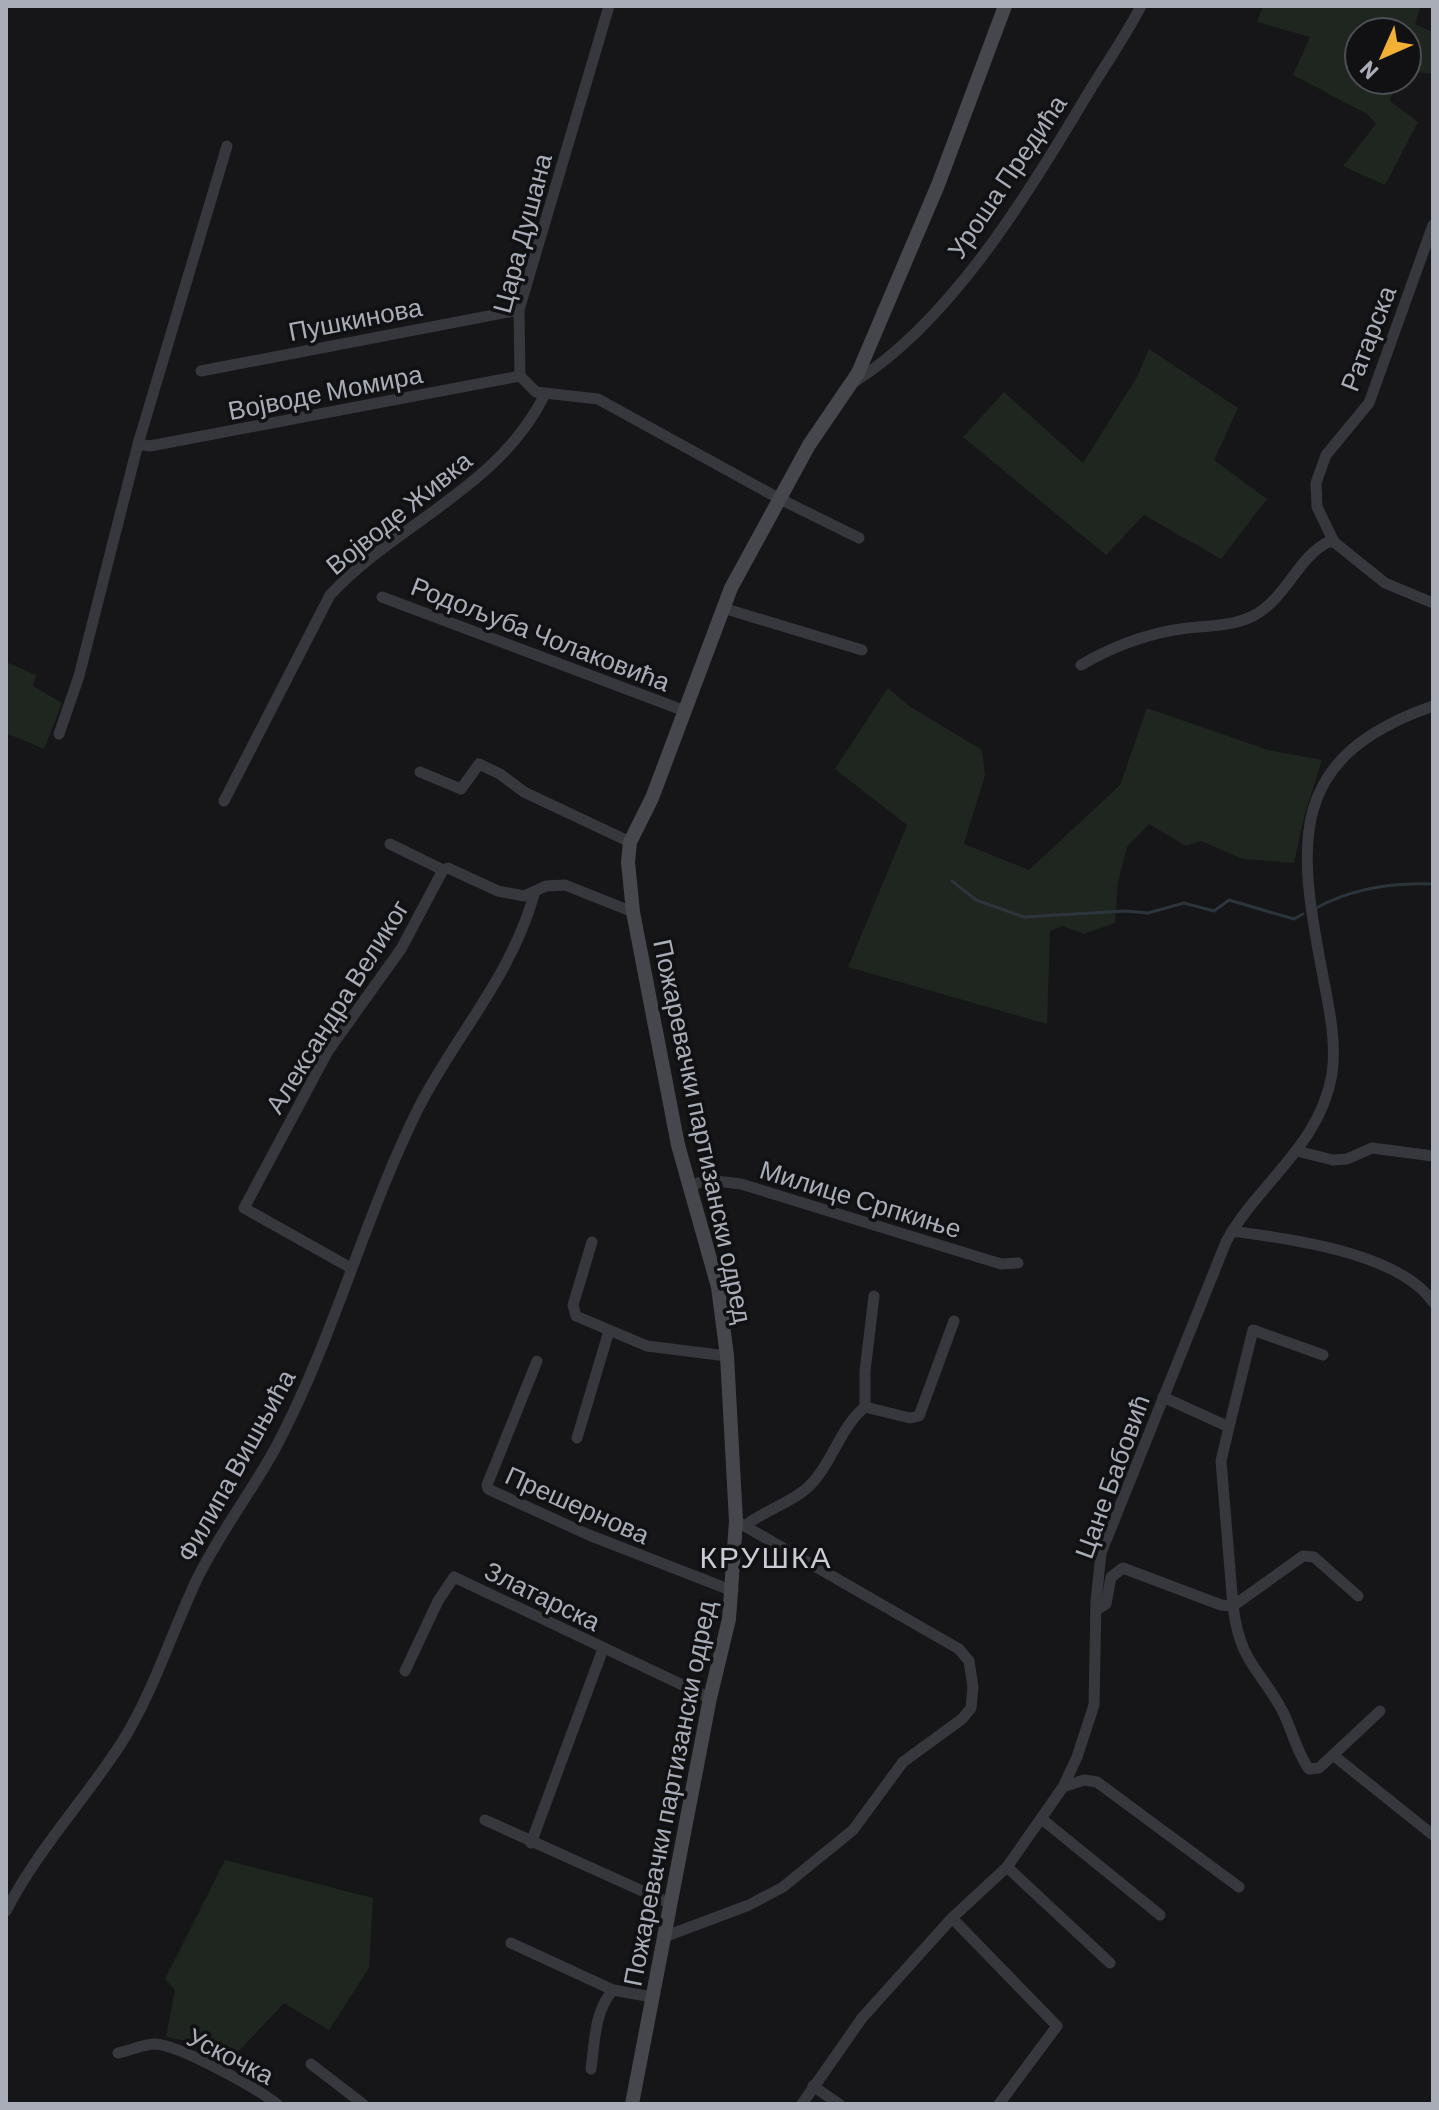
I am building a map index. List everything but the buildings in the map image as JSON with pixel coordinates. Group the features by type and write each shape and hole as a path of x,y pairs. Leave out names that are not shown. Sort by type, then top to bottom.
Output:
{"street":[{"name":"Цара Душана","path":"520,376 519,310 609,6"},
{"name":"Пожаревачки партизански одред","path":"632,2104 669,1903 733,1591 741,1523 718,1287 678,1145 633,912 628,862 630,842 652,798 723,608 809,445 850,385 938,185 1005,6"},
{"name":"Уроша Предића","path":"850,385 888,361 992,243 1141,6"},
{"path":"59,734 79,676 138,444 227,146"},
{"name":"Ратарска","path":"1334,542 1317,507 1316,483 1326,455 1369,403 1433,225"},
{"name":"Пушкинова","path":"201,371 519,310"},
{"path":"520,376 536,392 598,399 780,499 859,538"},
{"name":"Војводе Момира","path":"138,444 150,446 257,427 520,376"},
{"name":"Војводе Живка","path":"224,801 330,595 351,573 431,516 491,465 519,436 545,394"},
{"path":"1081,665 1107,650 1141,638 1229,623 1256,614 1276,598 1315,551 1328,542 1334,542 1385,583 1433,603"},
{"name":"Родољуба Чолаковића","path":"382,597 685,711"},
{"path":"723,608 862,650"},
{"name":"Цане Бабовић","path":"802,2104 862,2018 952,1918 1007,1867 1043,1820 1077,1757 1094,1705 1101,1553 1232,1231 1297,1151 1316,1122 1332,1072 1330,1014 1309,906 1305,841 1318,794 1330,774 1360,742 1433,706"},
{"path":"420,772 461,789 479,764 500,774 524,792 630,842"},
{"path":"390,844 443,870 448,868 498,891 534,895 546,886 565,885 633,912"},
{"name":"Александра Великог","path":"351,1268 244,1208 328,1051 401,949 443,870"},
{"name":"Филипа Вишњића","path":"6,1911 22,1881 124,1738 216,1542 275,1447 313,1368 382,1187 420,1106 455,1044 504,972 534,895"},
{"path":"1297,1151 1333,1160 1347,1159 1372,1148 1433,1156"},
{"name":"Милице Српкиње","path":"689,1186 708,1180 741,1184 1001,1264 1018,1263"},
{"path":"1232,1231 1310,1241 1335,1248 1403,1276 1433,1302"},
{"path":"592,1242 573,1312 609,1331 658,1349 727,1356"},
{"path":"741,1523 805,1489 823,1470 855,1417 865,1407 865,1371 874,1296"},
{"path":"865,1407 910,1418 919,1416 954,1321"},
{"path":"1323,1355 1253,1330 1221,1461 1236,1629 1245,1656 1281,1709 1307,1767 1317,1770 1380,1711"},
{"path":"577,1438 609,1331"},
{"name":"Прешернова","path":"537,1361 488,1489 618,1547 733,1591"},
{"path":"1163,1397 1229,1427"},
{"path":"663,1934 669,1935 749,1905 806,1871 853,1830 903,1762 939,1732 962,1719 973,1699 969,1661 959,1649 741,1523"},
{"path":"1096,1610 1106,1604 1111,1577 1123,1568 1221,1605 1233,1606 1306,1556 1314,1557 1358,1596"},
{"name":"Златарска","path":"405,1671 438,1601 454,1577 710,1698"},
{"path":"531,1843 603,1649"},
{"path":"1333,1755 1433,1835"},
{"path":"1063,1787 1084,1780 1097,1782 1239,1887"},
{"path":"485,1820 669,1903"},
{"path":"1043,1820 1160,1915"},
{"path":"1007,1867 1110,1963"},
{"path":"952,1918 1057,2026 999,2104"},
{"path":"511,1943 613,1990 652,1997"},
{"path":"591,2069 600,2011 613,1990"},
{"name":"Ускочка","path":"118,2053 155,2044 173,2049 253,2088 277,2104"},
{"path":"311,2064 363,2104"},
{"path":"813,2086 839,2104"}],"shaded area":[{"path":"1263,6 1421,6 1418,16 1343,16 1343,96 1391,96 1390,101 1418,122 1385,185 1343,166 1376,124 1367,114 1293,75 1310,37 1257,22"},
{"path":"1423,28 1433,32 1433,74 1423,73"},
{"path":"1149,349 1238,408 1214,460 1267,499 1221,559 1144,515 1106,555 963,437 1004,392 1083,463 1137,377"},
{"path":"6,662 36,675 33,686 62,703 44,749 6,733"},
{"path":"888,688 909,706 982,750 985,775 964,844 1029,870 1120,785 1147,708 1268,750 1322,760 1304,817 1294,863 1243,859 1201,841 1186,846 1149,824 1127,847 1118,882 1115,923 1084,934 1063,926 1050,931 1047,1024 848,967 907,825 835,769"},
{"path":"225,1860 373,1898 369,1968 329,2030 284,2003 239,2051 166,2037 175,1990 165,1979"}],"waterway":[{"path":"952,881 976,900 1024,917 1125,911 1148,913 1184,903 1214,911 1229,900 1294,919 1303,914"},
{"path":"1316,908 1373,888 1433,884"}],"district":[{"name":"КРУШКА","path":"766,1556"}]}
